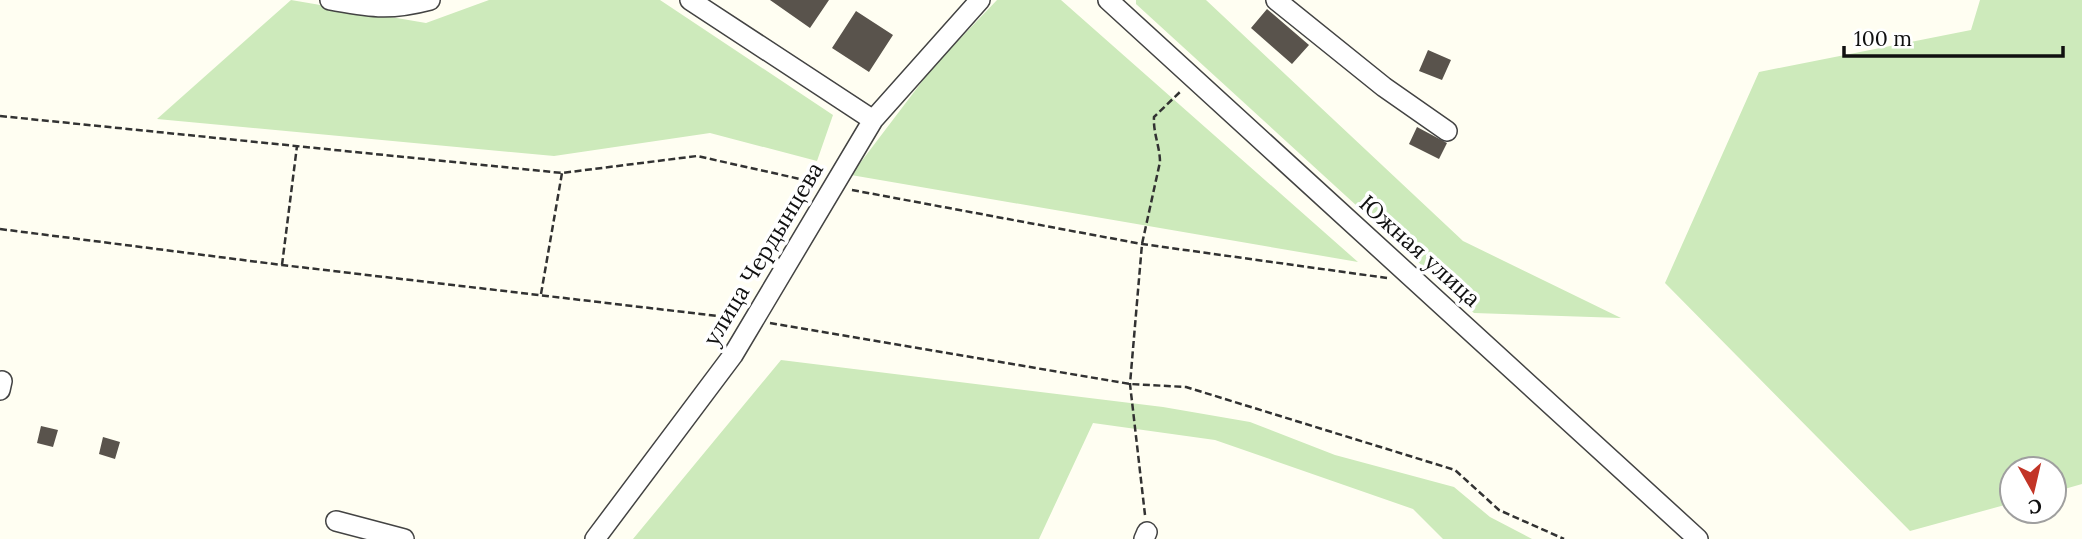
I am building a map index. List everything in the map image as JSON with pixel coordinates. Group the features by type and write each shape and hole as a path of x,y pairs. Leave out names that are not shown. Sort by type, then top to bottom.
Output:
{"street":[{"path":"330,0 376,8 400,8 430,0"},
{"path":"690,0 873,120"},
{"name":"улица Чердынцева","path":"595,539 733,355 873,120 980,0"},
{"path":"1276,0 1384,87 1447,131"},
{"name":"Южная улица","path":"1112,1 1698,539"},
{"path":"336,521 404,539"}],"path":[{"path":"1145,535 1130,384 1142,244 1160,162 1160,150 1153,127 1154,117 1194,78"},
{"path":"0,116 562,173 697,156 833,186 1142,244 1391,278"},
{"path":"282,265 297,146"},
{"path":"541,295 562,173"},
{"path":"0,229 753,320 1130,384 1186,387 1455,470 1499,510 1563,539"}],"green space":[{"path":"291,0 426,23 489,0 660,0 833,115 817,161 710,133 554,156 157,119"},
{"path":"997,0 1061,0 1358,262 851,175 933,67"},
{"path":"1136,0 1206,0 1463,241 1621,318 1474,313 1136,4"},
{"path":"1980,0 2082,0 2082,484 2068,488 2068,455 1998,455 1998,507 1910,531 1665,283 1759,72 1971,30"},
{"path":"781,360 1163,407 1250,422 1335,455 1454,487 1490,517 1532,539 1443,539 1413,509 1215,440 1093,423 1039,539 633,539"}],"building":[{"path":"770,0 829,0 810,28"},
{"path":"1267,9 1309,45 1292,64 1251,28"},
{"path":"856,11 893,35 869,72 832,48"},
{"path":"1428,50 1451,60 1442,80 1419,71"},
{"path":"1417,127 1447,143 1439,159 1409,144"},
{"path":"41,426 58,430 53,447 37,443"},
{"path":"103,437 120,442 115,459 99,454"}]}
